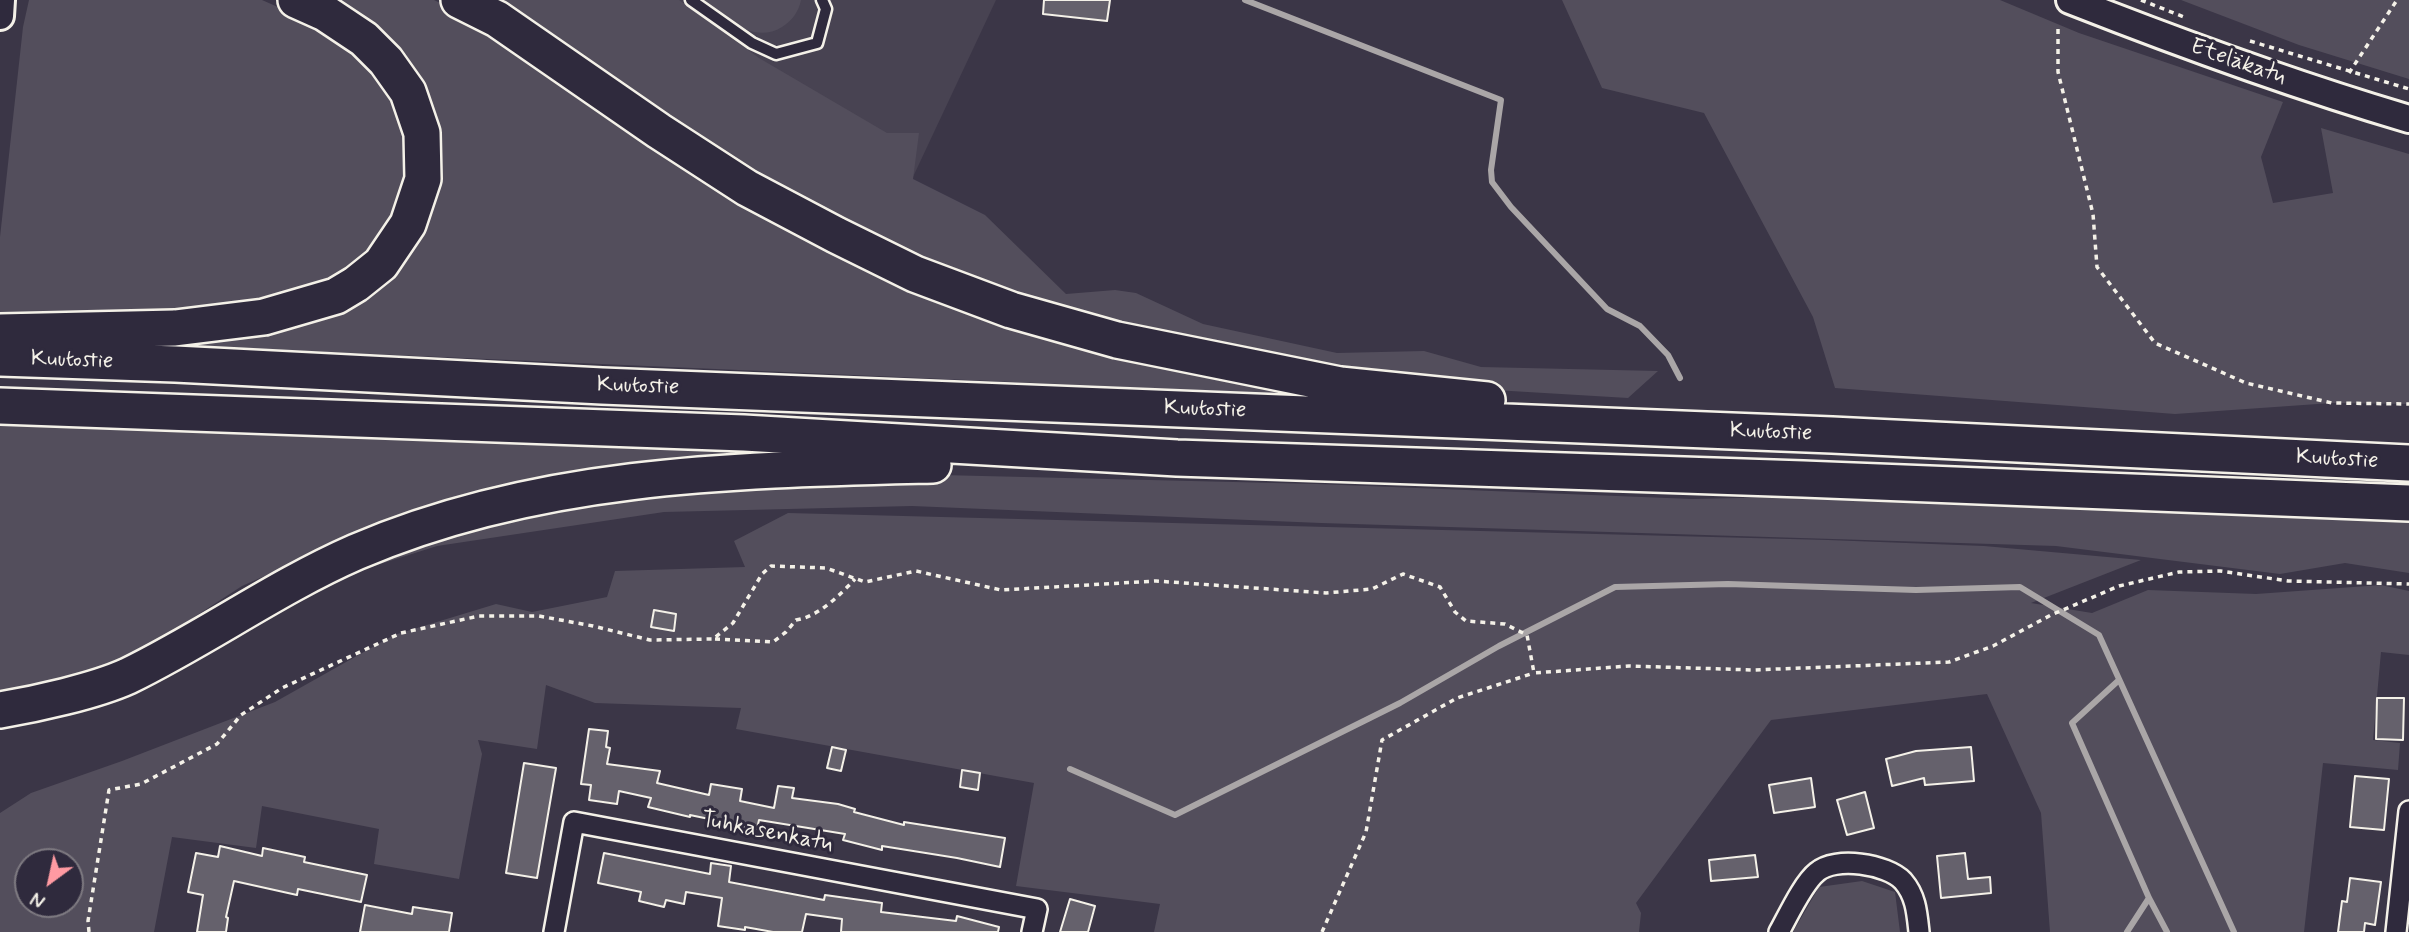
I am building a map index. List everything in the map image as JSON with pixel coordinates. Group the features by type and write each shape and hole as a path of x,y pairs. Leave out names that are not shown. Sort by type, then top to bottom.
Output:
{"highway":[{"path":"0,332 175,328 264,317 336,296 381,264 408,223 423,179 422,133 408,92 372,46 325,13 296,0"},
{"path":"459,0 497,19 747,188 915,274 1011,310 1117,340 1340,385 1832,435"},
{"name":"Kuutostie","path":"0,358 175,364 602,386 1832,435 2409,463"},
{"name":"Kuutostie","path":"0,406 744,433 1177,458 2409,503"},
{"path":"0,710 69,695 125,677 300,578 357,551 505,502 571,489 694,474 1177,458"}],"main road":[{"path":"0,16 1,0"},
{"name":"Eteläkatu","path":"2070,0 2195,49 2409,119"}],"street":[{"path":"2396,932 2409,811"},
{"name":"Tuhkasenkatu","path":"554,932 575,822 1037,909 1032,932"},
{"path":"1779,932 1797,899 1817,871 1845,862 1886,869 1902,880 1916,901 1919,932"}],"lane":[{"path":"691,0 752,43 776,54 817,43 826,9 822,0"}],"path":[{"path":"2141,0 2187,18"},
{"path":"2349,73 2397,0"},
{"path":"2058,29 2058,72 2093,214 2096,267 2155,343 2246,383 2332,403 2409,404"},
{"path":"2248,40 2349,73 2409,89"},
{"path":"713,639 733,622 762,574 771,566 826,568 865,582 916,571 1001,590 1156,581 1326,593 1372,589 1403,574 1440,587 1455,612 1466,621 1505,624 1527,635 1534,673"},
{"path":"1322,932 1366,832 1382,740 1457,698 1534,673 1629,666 1754,670 1949,662 1993,646 2051,615 2119,586 2179,572 2220,571 2288,581 2409,584"},
{"path":"89,932 88,921 109,790 141,784 217,744 241,715 282,688 401,633 480,615 539,616 650,640 773,642 796,620 810,618 856,579"}],"shaded area":[{"path":"29,0 262,0 337,33 372,62 402,110 410,144 407,189 389,229 362,263 307,294 237,306 0,320 0,237 23,27"},
{"path":"330,0 434,0 478,21 841,254 1356,397 81,343 366,295 436,144"},
{"path":"498,0 679,0 759,58 887,133 919,133 913,179 985,215 1066,294 1115,290 1136,293 1203,324 1337,353 1424,351 1481,367 1658,371 1628,398 1494,390 1344,373 1090,319 998,289 889,245 768,185 656,110 521,12"},
{"path":"627,0 996,0 912,179"},
{"path":"703,0 801,0 797,12 786,25 761,33 740,27"},
{"path":"1562,0 2000,0 2079,33 2283,102 2261,157 2273,203 2333,193 2321,128 2409,154 2409,404 2332,403 2175,414 1835,388 1813,317 1704,113 1602,88"},
{"path":"2181,0 2409,0 2409,79 2299,45"},
{"path":"0,424 616,443 802,457 478,493 384,523 242,586 165,636 103,670 0,696"},
{"path":"941,475 1317,484 1692,499 1832,496 2409,520 2409,573 2345,563 2280,574 2056,546 1321,523 912,506 664,512 437,546 311,586 415,543 527,510 662,491"},
{"path":"788,513 1984,546 2141,560 2031,603 2092,613 2148,590 2256,594 2381,585 2409,591 2409,655 2381,652 2373,740 2400,743 2398,770 2323,763 2304,932 2050,932 2041,813 1987,694 1771,720 1636,903 1641,913 1639,932 1154,932 1160,904 1016,886 1034,783 736,729 741,708 595,703 546,685 537,749 478,740 482,754 459,879 374,864 379,829 262,806 256,848 172,837 154,932 0,932 0,813 31,793 275,702 394,635 496,604 532,612 607,597 615,571 745,567 734,541"},
{"path":"1862,881 1895,892 1900,932 1793,932 1819,887"}],"building":[{"path":"1044,0 1110,0 1107,21 1043,14"},
{"path":"654,610 676,614 674,631 651,627"},
{"path":"2377,698 2404,698 2403,740 2376,739"},
{"path":"589,729 608,731 606,747 610,748 607,764 660,771 657,783 709,795 711,784 742,789 740,801 774,808 778,786 794,788 792,798 838,804 855,809 854,812 904,825 904,822 1005,838 1000,867 882,846 882,850 843,840 845,834 759,820 757,829 690,817 648,807 651,798 619,791 617,804 589,800 591,785 581,784"},
{"path":"832,747 846,750 841,771 827,768"},
{"path":"1971,747 1974,781 1925,785 1924,778 1892,786 1886,759 1916,751"},
{"path":"524,763 556,768 537,878 506,873"},
{"path":"962,770 980,773 978,790 960,787"},
{"path":"2355,776 2389,779 2384,830 2350,827"},
{"path":"1811,778 1815,807 1774,813 1769,785"},
{"path":"1865,792 1874,828 1847,835 1837,800"},
{"path":"220,846 262,856 263,848 305,857 304,862 367,875 361,902 298,889 297,895 234,881 226,917 226,932 197,932 203,895 188,892 196,853 218,857"},
{"path":"604,853 710,874 711,863 731,866 729,882 824,900 825,895 882,903 881,912 956,921 957,916 999,927 998,932 841,932 842,919 806,914 802,932 718,926 722,898 686,892 684,904 666,900 664,907 639,901 641,892 598,883"},
{"path":"1965,853 1968,879 1990,877 1991,893 1941,898 1937,856"},
{"path":"1755,855 1758,877 1711,881 1709,860"},
{"path":"2350,878 2381,882 2375,925 2365,923 2364,932 2338,932 2342,901 2347,902"},
{"path":"1070,899 1095,906 1088,932 1060,932"},
{"path":"365,905 412,914 413,907 452,913 449,932 360,932"}],"waterway":[{"path":"1245,0 1501,100 1491,170 1492,182 1511,207 1607,309 1640,326 1668,355 1680,378"},
{"path":"1070,769 1175,815 1400,703 1499,646 1615,587 1728,584 1916,590 2020,587 2099,635 2234,932"},
{"path":"2119,680 2072,723 2149,898 2167,932"},
{"path":"2127,932 2149,898"}]}
